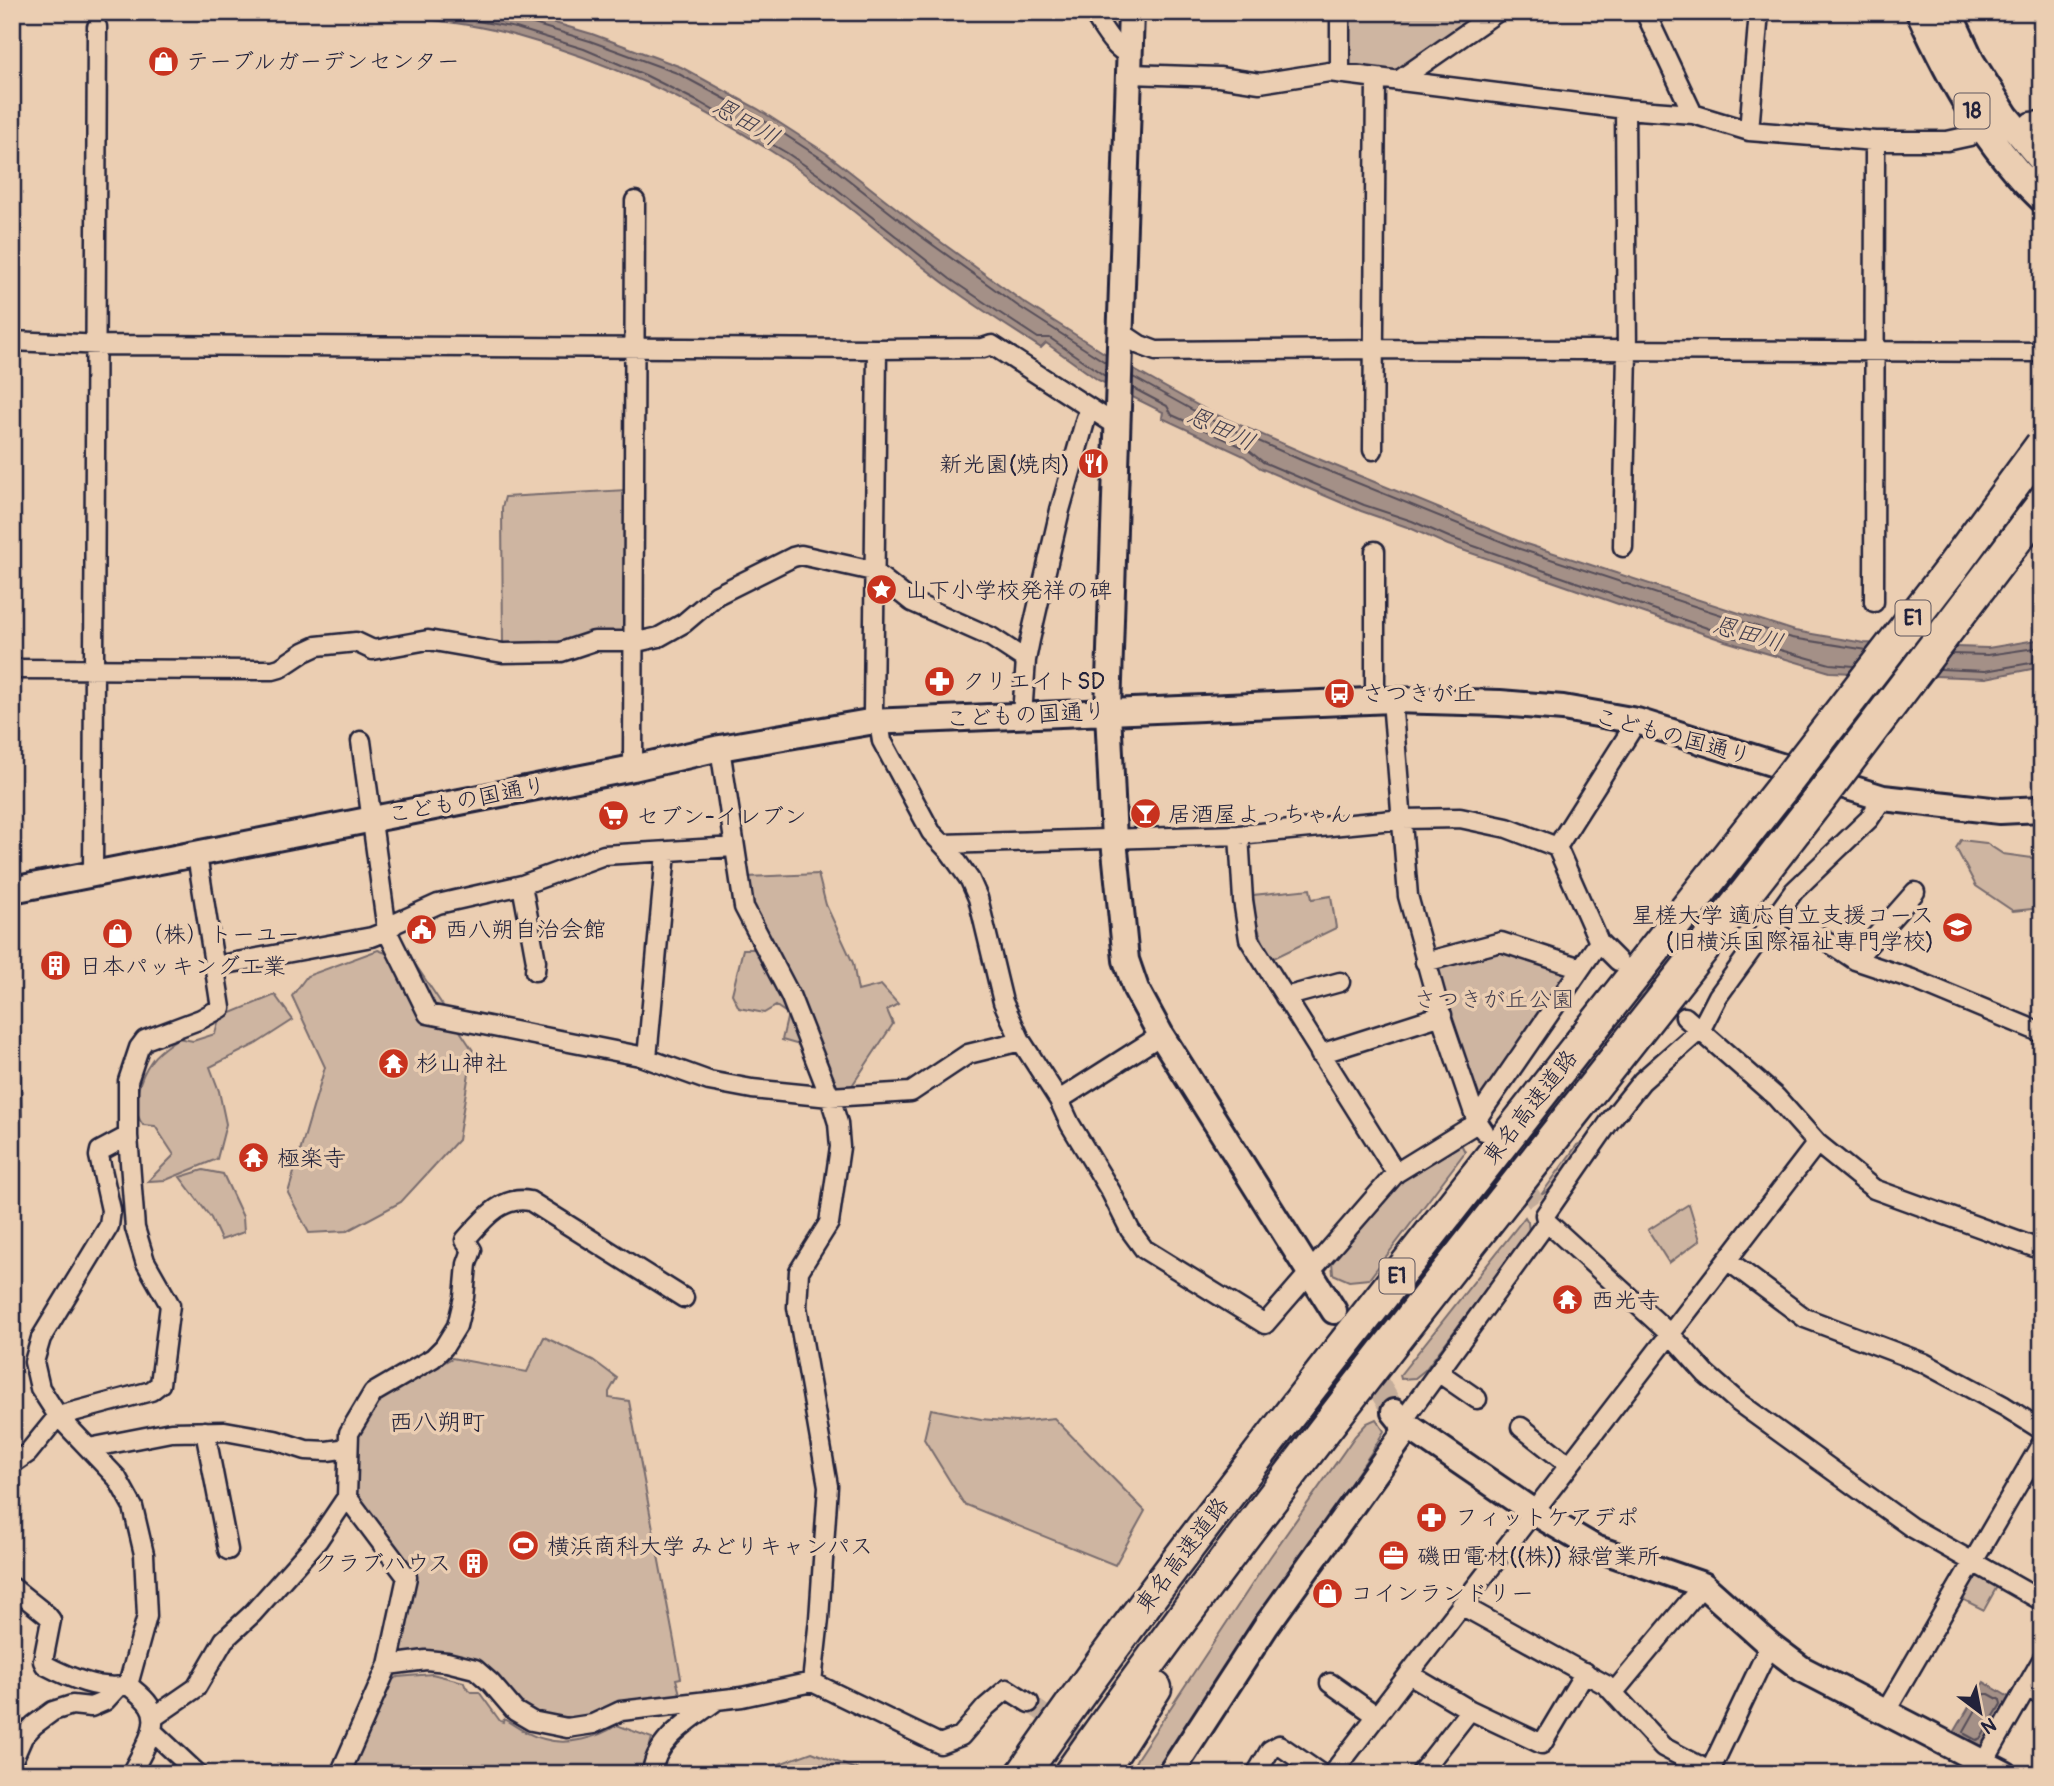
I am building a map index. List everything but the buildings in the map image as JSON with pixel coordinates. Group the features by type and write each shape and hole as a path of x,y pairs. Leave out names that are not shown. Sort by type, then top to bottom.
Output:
{"highway":[{"name":"東名高速道路","path":"1023,1774 1215,1510 1782,788 1951,569 2042,445"},
{"name":"東名高速道路","path":"1070,1774 1133,1684 1279,1488 1707,945 2042,505"},
{"path":"1100,1774 1279,1488"}],"main road":[{"name":"18","path":"1920,12 1948,74 1981,126 2025,182 2042,198"},
{"name":"18","path":"1948,12 1971,62 2005,116 2042,160"}],"street":[{"path":"1092,12 1130,64 1219,78 1260,83 1329,72 1625,109 1693,114 1749,131 1875,141 1947,141 1970,136"},
{"path":"1131,12 1108,711 1114,840 1126,960 1136,989 1161,1035 1334,1311"},
{"path":"1340,12 1340,73"},
{"path":"1398,81 1497,12"},
{"path":"1645,12 1693,114"},
{"path":"1749,131 1759,12"},
{"path":"93,875 97,27"},
{"path":"1373,450 1376,78"},
{"path":"1623,547 1627,351 1625,109"},
{"path":"1874,602 1875,141"},
{"path":"633,768 635,201"},
{"path":"1122,337 1156,351 1375,349 2042,352"},
{"path":"12,341 95,344 877,349 983,348 992,345 1091,410 1119,421"},
{"path":"877,349 873,712 882,741 931,832 970,880 978,898 1003,1002 1021,1041 1059,1100 1070,1125 1111,1192 1130,1230 1144,1249 1265,1324 1395,1173 1472,1126 1480,1125"},
{"path":"1022,715 1026,660 1060,510 1091,410"},
{"path":"1375,551 1383,701 1403,819 1408,896 1441,1015 1480,1125"},
{"path":"12,668 273,670 317,646 356,642 373,650 428,640 503,653 561,652 594,641 659,637 673,630 717,595 797,555 873,571 912,602 991,637 1026,660"},
{"name":"こどもの国通り","path":"12,890 633,768 720,748 869,722 1108,711 1383,701 1500,703 1563,708 1637,721 1883,798 2000,811 2042,808"},
{"path":"1557,847 1637,721"},
{"path":"361,741 387,931 428,1014 647,1058 709,1081 752,1089 830,1097 911,1092 968,1054 1021,1041"},
{"path":"720,748 744,907 790,996 838,1123 840,1147 829,1223 799,1271 797,1307 828,1486 812,1682"},
{"path":"1883,798 1869,819 1794,891 1718,996 1701,1029 1642,1082 1610,1121 1545,1215 1547,1222 1671,1335 1706,1374 1738,1402 1910,1527 2042,1601"},
{"path":"943,844 1239,835 1403,819 1475,820 1507,828 1557,847 1599,942 1618,961"},
{"path":"1239,835 1243,900 1249,939 1395,1173"},
{"path":"215,966 372,937 438,904 522,885 604,855 734,847"},
{"path":"647,1058 666,853"},
{"path":"12,1464 28,1453 58,1416 151,1391 160,1384 170,1305 145,1261 135,1228 128,1136 128,1081 139,1048 145,1040 201,1019 221,1008 197,855"},
{"path":"522,885 536,961 535,971"},
{"path":"1855,960 1915,892"},
{"path":"1780,910 1855,960 1912,979 2042,1033"},
{"path":"1425,962 1501,942 1581,968"},
{"path":"1480,1125 1599,942"},
{"path":"1285,997 1340,982"},
{"path":"1320,1054 1441,1015"},
{"path":"1685,1017 1776,1097 1817,1143 1874,1189 2042,1250"},
{"path":"1059,1100 1161,1035"},
{"path":"12,1762 23,1737 34,1725 54,1712 72,1705 91,1707 123,1686 147,1616 144,1554 133,1507 117,1478 58,1416 40,1388 34,1362 37,1349 60,1304 109,1226 111,1210 100,1151 128,1136"},
{"path":"1332,1774 1817,1143"},
{"path":"131,1774 153,1724 196,1688 224,1640 252,1614 318,1540 347,1497 349,1433 373,1393 433,1359 444,1347 457,1326 464,1297 467,1264 472,1250 465,1240 489,1214 504,1203 518,1199 530,1201 684,1297"},
{"path":"1398,1417 1438,1371 1547,1222"},
{"path":"1727,1260 1805,1318 1924,1363 2004,1406 2042,1430"},
{"path":"1438,1371 1477,1399"},
{"path":"1398,1417 1532,1511 1595,1548 1703,1585 1770,1645 1802,1669 1995,1768 2034,1691 2042,1660"},
{"path":"1170,1774 1266,1626 1404,1433 1398,1417"},
{"path":"1521,1427 1569,1465"},
{"path":"89,1448 171,1432 205,1431 254,1435 306,1450 348,1448"},
{"path":"205,1431 228,1550"},
{"path":"1886,1711 2042,1443"},
{"path":"340,1774 388,1665 407,1577 347,1497"},
{"path":"1614,1692 1703,1585"},
{"path":"12,1587 51,1620 45,1665 69,1678 123,1686 149,1704 153,1724 198,1774"},
{"path":"1461,1605 1585,1672 1614,1692 1663,1747 1712,1773 1770,1645"},
{"path":"388,1665 426,1661 447,1662 475,1669 515,1711 532,1721 567,1728 593,1724 621,1711 742,1697 812,1682 940,1744 961,1736 986,1707 1007,1689 1029,1703"},
{"path":"1409,1674 1470,1710 1542,1744 1585,1672"},
{"path":"1330,1683 1377,1716"},
{"path":"652,1774 665,1741 717,1700"},
{"path":"1420,1774 1470,1710"},
{"path":"1256,1774 1270,1749 1279,1745 1321,1774"}],"green space":[{"path":"1346,12 1487,12 1395,72 1351,66 1345,60"},
{"path":"626,490 626,635 562,645 503,648 502,508 505,497"},
{"path":"1961,840 1986,843 2003,854 2032,858 2042,856 2042,908 2013,911 1976,886 1956,848"},
{"path":"818,874 826,905 853,963 858,991 881,985 898,1004 887,1010 893,1024 849,1090 835,1092 755,919 746,877"},
{"path":"1310,889 1312,899 1331,896 1336,928 1272,959 1258,928 1253,895"},
{"name":"さつきが丘公園","path":"1500,946 1573,973 1481,1106 1430,964"},
{"path":"743,949 755,949 762,960 781,996 803,1046 782,1040 788,1014 776,1006 764,1013 739,1008 732,994"},
{"path":"378,950 415,964 476,1055 470,1067 458,1140 401,1202 347,1231 309,1233 288,1193 325,1067 292,996 307,976"},
{"path":"275,995 293,1020 256,1044 210,1067 219,1091 226,1124 217,1159 166,1180 148,1181 174,1155 155,1126 143,1125 137,1110 140,1083 152,1060 178,1038 193,1041 215,1034 219,1018"},
{"path":"12,1068 21,1076 22,1116 12,1132"},
{"path":"1585,1141 1561,1179 1541,1195 1577,1145"},
{"path":"1461,1144 1465,1152 1369,1279 1349,1281 1333,1274 1332,1262 1403,1178"},
{"path":"203,1170 223,1174 243,1217 244,1232 221,1240 211,1218 180,1177"},
{"path":"1689,1204 1700,1240 1669,1263 1648,1230"},
{"path":"1525,1217 1529,1232 1425,1370 1415,1378 1401,1379 1400,1375"},
{"name":"横浜商科大学 みどりキャンパス","path":"544,1337 593,1360 617,1378 609,1392 609,1398 629,1401 681,1678 676,1679 680,1694 677,1697 615,1702 597,1715 574,1720 536,1715 516,1703 493,1675 402,1655 392,1645 406,1573 352,1491 358,1436 382,1396 452,1358 527,1372"},
{"path":"931,1409 981,1419 1016,1422 1054,1418 1145,1511 1115,1565 964,1504 924,1439"},
{"path":"1376,1419 1384,1431 1371,1453 1155,1774 1137,1774 1131,1770 1270,1557 1355,1436 1367,1423"},
{"path":"1983,1575 1999,1583 1984,1610 1962,1599 1974,1576"},
{"path":"432,1674 464,1682 472,1692 479,1692 500,1721 503,1722 504,1719 539,1738 562,1742 582,1739 601,1734 617,1725 652,1738 642,1774 351,1774 388,1681 398,1677"},
{"path":"812,1752 868,1774 769,1774 776,1765"}],"water":[{"name":"恩田川","path":"376,12 518,12 592,34 681,67 758,109 826,153 923,229 1022,301 1109,356 1210,412 1523,543 1795,631 1864,643 1923,646 1988,648 2042,639 2042,667 1986,678 1830,672 1725,641 1448,545 1361,511 1260,468 1244,456 1162,418 1163,412 1098,380 1046,343 1041,348 944,283 785,160 689,104 622,72 517,36 465,25"},
{"path":"1984,1682 2012,1699 1986,1745 1976,1748 1952,1736"}],"tunnel":[{"path":"1629,970 1685,1017"},
{"path":"1494,1144 1545,1215"},
{"path":"1341,1323 1394,1412"},
{"path":"1029,1703 1127,1774"}],"place":[{"name":"テーブルガーデンセンター","path":"163,61"},
{"name":"新光園(焼肉)","path":"1093,464"},
{"name":"山下小学校発祥の碑","path":"882,590"},
{"name":"クリエイトSD","path":"939,681"},
{"name":"さつきが丘","path":"1339,693"},
{"name":"居酒屋よっちゃん","path":"1145,814"},
{"name":"セブン-イレブン","path":"613,816"},
{"name":"星槎大学 適応自立支援コース (旧横浜国際福祉専門学校)","path":"1957,928"},
{"name":"西八朔自治会館","path":"422,929"},
{"name":"（株）トーユー","path":"117,934"},
{"name":"日本パッキング工業","path":"56,966"},
{"name":"杉山神社","path":"393,1063"},
{"name":"極楽寺","path":"254,1158"},
{"name":"西光寺","path":"1568,1300"},
{"name":"フィットケアデポ","path":"1432,1517"},
{"name":"横浜商科大学 みどりキャンパス","path":"524,1546"},
{"name":"磯田電材((株)) 緑営業所","path":"1394,1556"},
{"name":"クラブハウス","path":"474,1563"},
{"name":"コインランドリー","path":"1327,1593"}],"district":[{"name":"西八朔町","path":"437,1422"}]}
